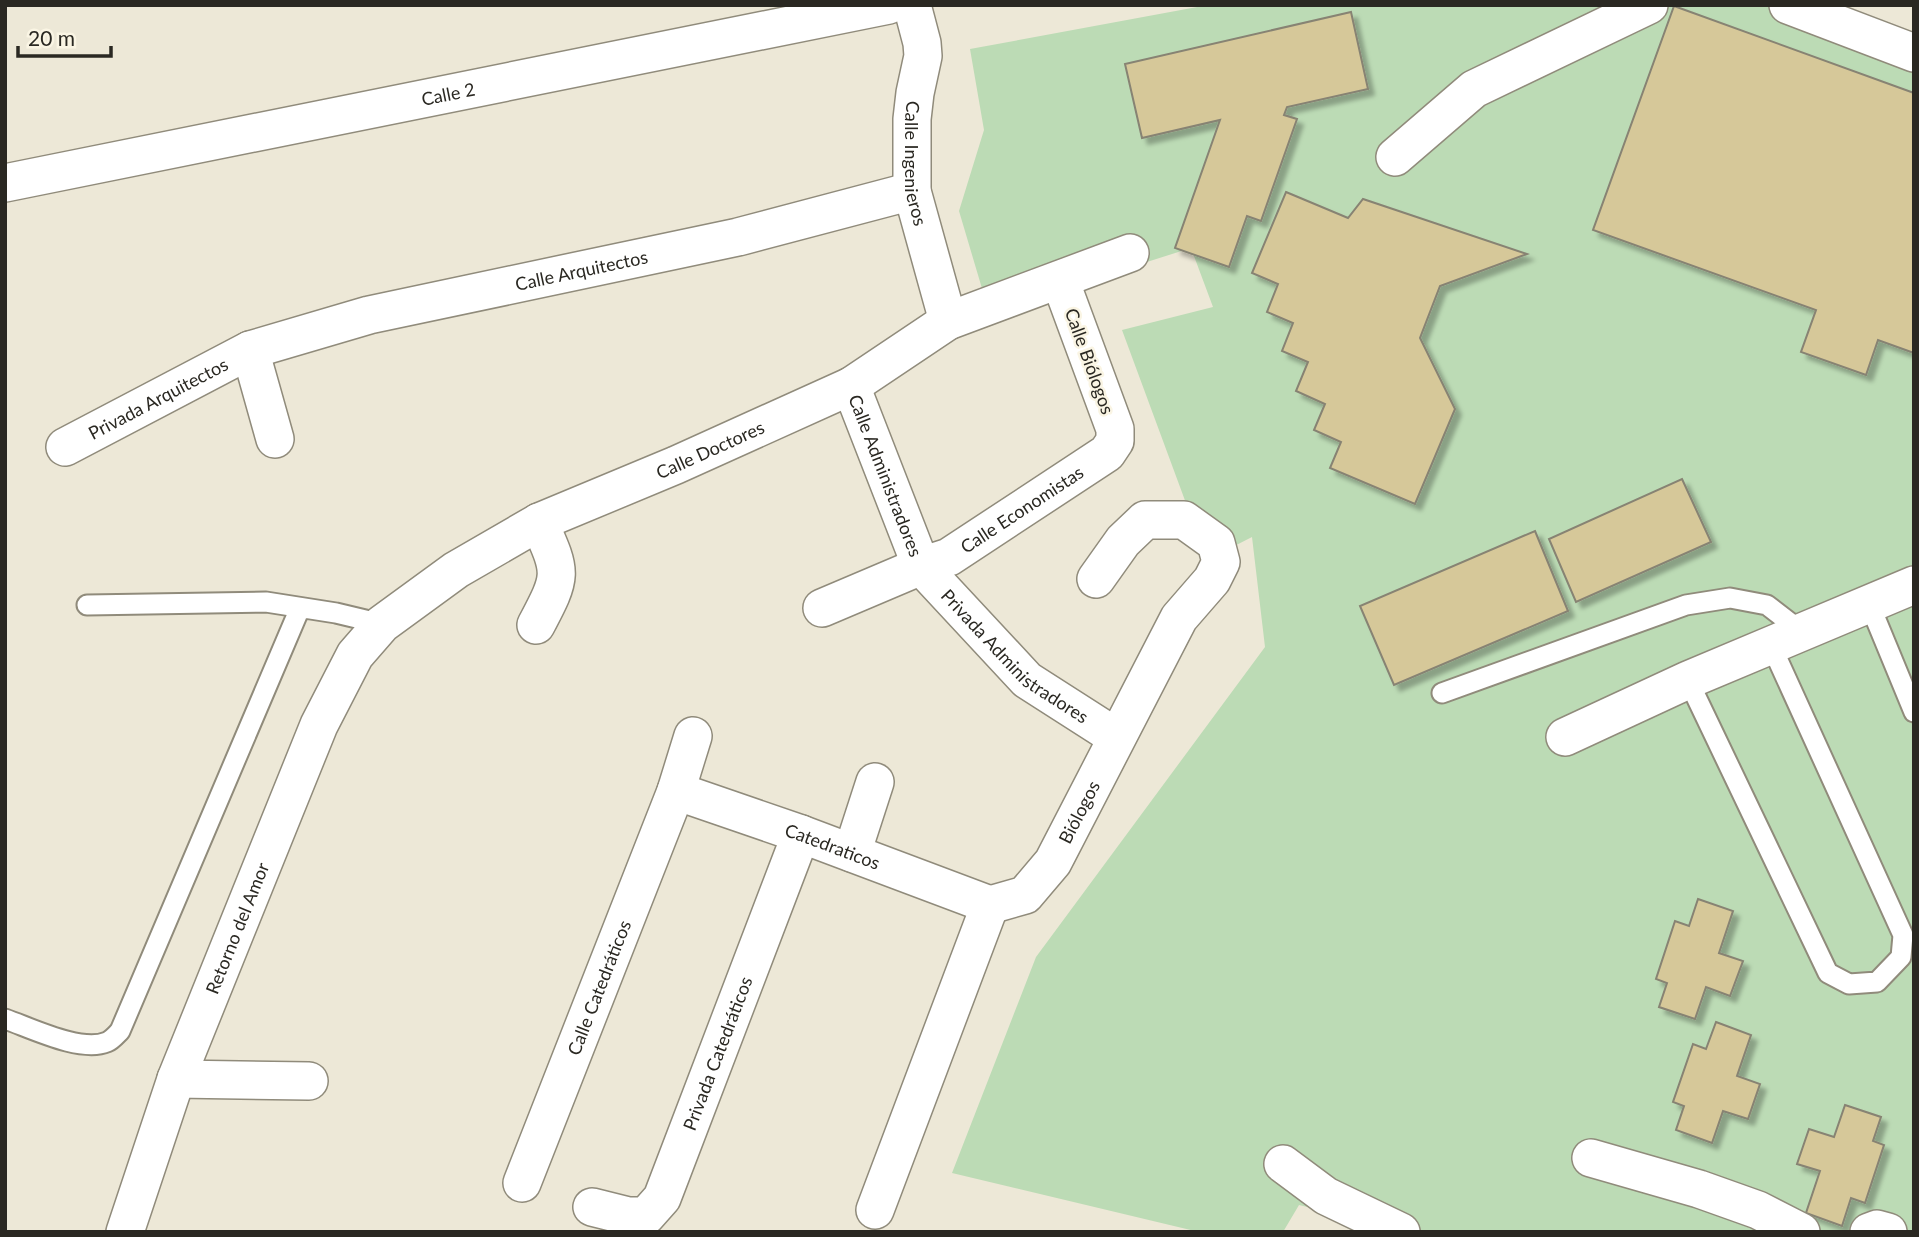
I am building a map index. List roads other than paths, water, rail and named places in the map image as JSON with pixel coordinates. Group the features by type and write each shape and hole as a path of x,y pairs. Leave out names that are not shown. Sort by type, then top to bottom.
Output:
{"street":[{"name":"Calle 2","path":"5,183 889,5"},
{"name":"Calle Ingenieros","path":"912,5 923,56 912,119 912,191 948,321"},
{"path":"1395,157 1474,89 1649,5"},
{"path":"1788,5 1914,53"},
{"name":"Calle Arquitectos","path":"250,350 369,315 738,237 912,191"},
{"name":"Calle Doctores","path":"376,630 456,570 539,522 676,465 851,386 948,321 1130,253"},
{"name":"Calle Biólogos","path":"1060,280 1115,429 1115,442"},
{"path":"250,350 275,439"},
{"name":"Privada Arquitectos","path":"65,447 250,350"},
{"name":"Calle Administradores","path":"851,386 920,566"},
{"name":"Calle Economistas","path":"822,608 920,566 948,557 1107,453 1115,442"},
{"name":"Biólogos","path":"990,905 1025,895 1053,862 1179,618 1212,580 1221,562 1216,543 1184,520 1145,520 1123,541 1096,579"},
{"path":"536,625 554,591 558,573 555,558 539,522"},
{"name":"Privada Administradores","path":"920,566 1027,680 1116,737"},
{"path":"1565,737 1688,680 1914,585"},
{"name":"Retorno del Amor","path":"125,1232 176,1079 318,725 355,654 376,630"},
{"name":"Calle Catedráticos","path":"522,1183 676,791 693,736"},
{"path":"852,853 875,782"},
{"name":"Catedraticos","path":"676,791 990,905"},
{"name":"Privada Catedráticos","path":"592,1207 628,1216 646,1216 662,1198 800,834"},
{"path":"875,1210 990,905"},
{"path":"176,1079 309,1081"},
{"path":"1591,1158 1699,1189 1758,1210 1801,1232"},
{"path":"1283,1164 1326,1196 1401,1232"},
{"path":"1869,1232 1877,1229 1888,1232"}],"lane":[{"path":"1442,693 1686,605 1730,598 1768,605 1786,638 1903,935 1901,957 1877,982 1849,984 1828,973 1688,680"},
{"path":"87,605 266,602 300,608 376,630"},
{"path":"1869,603 1914,712"},
{"path":"5,1019 76,1043 94,1045 109,1041 120,1031 300,608"}]}
